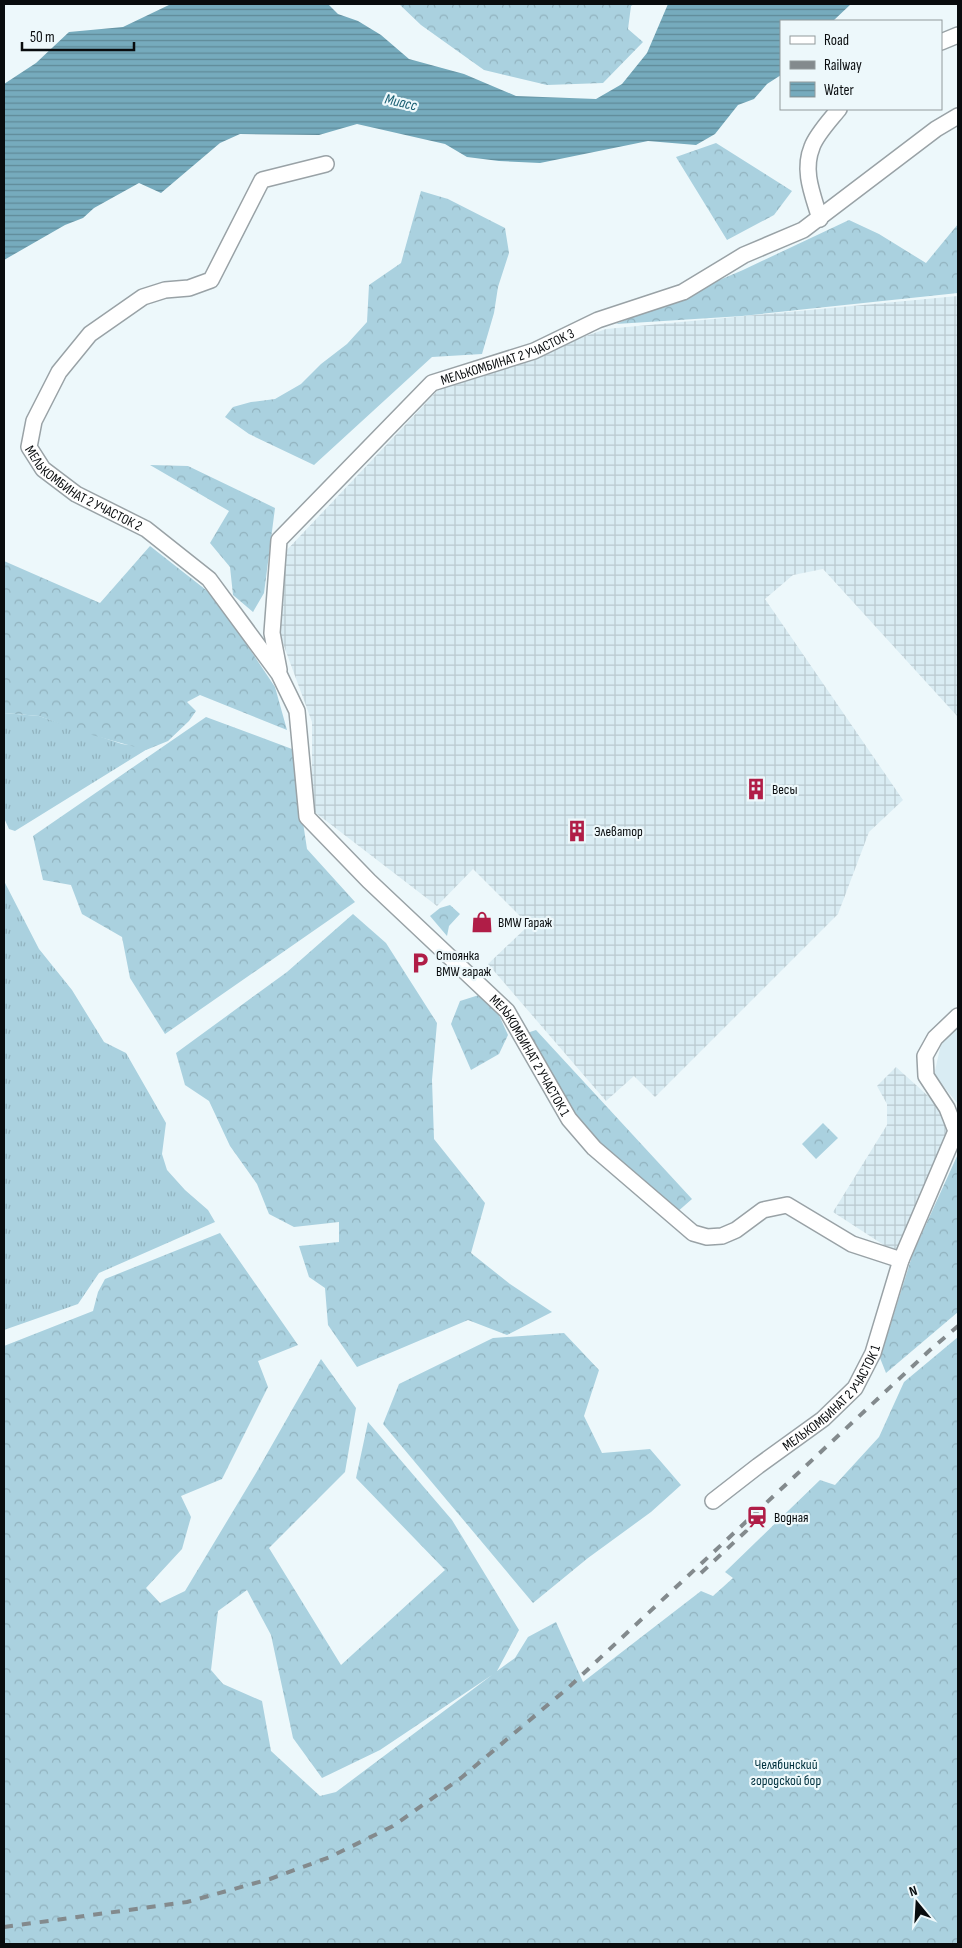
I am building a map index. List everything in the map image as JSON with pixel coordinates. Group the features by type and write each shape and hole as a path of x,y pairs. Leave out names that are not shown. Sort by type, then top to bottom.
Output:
{"street":[{"path":"942,42 958,35"},
{"path":"820,219 808,178 808,162 812,145 838,110"},
{"name":"МЕЛЬКОМБИНАТ 2 УЧАСТОК 3","path":"280,674 272,633 279,540 432,383 534,351 598,320 683,292 744,256 803,230 820,219 936,129 958,116"},
{"name":"МЕЛЬКОМБИНАТ 2 УЧАСТОК 2","path":"280,674 209,579 146,529 76,494 43,469 29,447 34,421 59,372 90,334 143,297 165,290 189,288 211,280 262,180 326,164"},
{"name":"МЕЛЬКОМБИНАТ 2 УЧАСТОК 1","path":"280,674 297,711 307,817 369,881 507,1011 569,1119 594,1148 693,1233 707,1237 722,1236 736,1230 763,1210 787,1205 852,1244 901,1260"},
{"name":"МЕЛЬКОМБИНАТ 2 УЧАСТОК 1","path":"713,1502 758,1466 823,1419 855,1388 873,1353 901,1260 956,1131 948,1108 926,1076 925,1056 935,1038 958,1016"}],"shaded area":[{"path":"958,296 958,717 823,569 793,575 765,599 903,800 869,832 838,914 655,1097 634,1076 606,1101 488,964 529,925 473,869 437,906 312,810 312,722 274,619 284,553 443,385 606,329"},
{"path":"958,1027 958,1104 934,1075 941,1044"},
{"path":"896,1067 947,1113 951,1131 896,1253 833,1212 887,1125 887,1104 877,1086"}],"green space":[{"path":"399,4 634,4 631,6 628,29 643,42 603,83 547,85 484,70 421,25"},
{"path":"716,143 792,191 774,215 727,240 676,157"},
{"path":"421,191 448,199 505,228 509,253 498,287 494,313 482,354 432,357 314,465 249,434 225,417 233,407 251,402 275,399 301,384 321,364 347,344 367,322 369,285 401,263"},
{"path":"849,220 879,234 926,263 958,224 958,293 742,316 616,324 743,270"},
{"path":"150,465 188,466 275,508 264,593 253,612 233,595 230,567 210,543 229,511"},
{"path":"150,546 215,597 275,687 287,730 200,695 187,702 196,711 189,721 168,741 146,750 85,733 39,716 4,713 4,561 100,603"},
{"path":"4,713 39,716 122,744 149,748 15,831 9,829 4,818"},
{"path":"206,717 292,749 307,849 355,902 165,1034 130,978 122,937 82,914 71,885 43,880 33,836"},
{"path":"4,881 39,949 72,990 104,1042 126,1053 166,1123 162,1154 167,1170 185,1190 208,1210 215,1222 99,1273 78,1304 4,1330"},
{"path":"450,905 460,914 449,926 447,936 430,916 440,908"},
{"path":"353,914 386,943 437,1023 432,1080 434,1139 485,1203 471,1253 510,1284 552,1312 507,1335 468,1320 357,1367 328,1325 325,1288 309,1277 299,1246 339,1242 339,1222 294,1227 269,1214 257,1184 230,1146 209,1101 185,1085 176,1053 287,972"},
{"path":"479,995 494,1004 508,1035 499,1054 471,1070 451,1024 460,1001"},
{"path":"536,1030 692,1199 676,1213 578,1123 527,1033"},
{"path":"823,1123 838,1138 816,1159 802,1144"},
{"path":"958,1154 958,1312 886,1373 880,1358 913,1253"},
{"name":"Челябинский городской бор","path":"220,1233 298,1345 258,1361 268,1387 222,1479 181,1496 191,1517 182,1549 146,1588 160,1603 185,1591 256,1473 321,1359 356,1408 345,1472 269,1548 341,1665 445,1570 356,1478 368,1422 452,1520 519,1630 497,1671 515,1658 528,1637 556,1622 583,1682 701,1591 713,1596 733,1578 725,1572 820,1480 835,1485 879,1437 904,1382 958,1337 958,1944 4,1944 4,1346 93,1311 98,1292 105,1279","holes":["247,1590 271,1635 293,1738 322,1778 380,1750 492,1675 336,1792 320,1796 271,1751 262,1701 223,1684 211,1670 218,1611"]},
{"path":"564,1333 599,1370 584,1416 602,1453 650,1449 681,1485 651,1512 588,1558 533,1603 383,1424 399,1384 493,1338"}],"water":[{"name":"Миасс","path":"171,4 328,4 338,14 358,21 381,35 409,59 464,74 516,96 596,99 622,84 647,53 668,4 851,4 834,20 780,20 780,76 767,84 754,99 738,105 715,134 696,145 648,141 540,163 467,157 445,144 357,124 319,135 240,134 220,143 161,193 139,183 94,208 83,218 65,225 4,260 4,84 36,63 69,32 123,27"}],"railway":[{"path":"4,1927 187,1902 270,1879 330,1857 393,1826 461,1778 569,1687 958,1326"},
{"path":"701,1573 758,1520"}],"place":[{"name":"Весы","path":"756,789"},
{"name":"Элеватор","path":"577,831"},
{"name":"BMW Гараж","path":"482,922"},
{"name":"Стоянка BMW гараж","path":"420,963"},
{"name":"Водная","path":"757,1517"}]}
